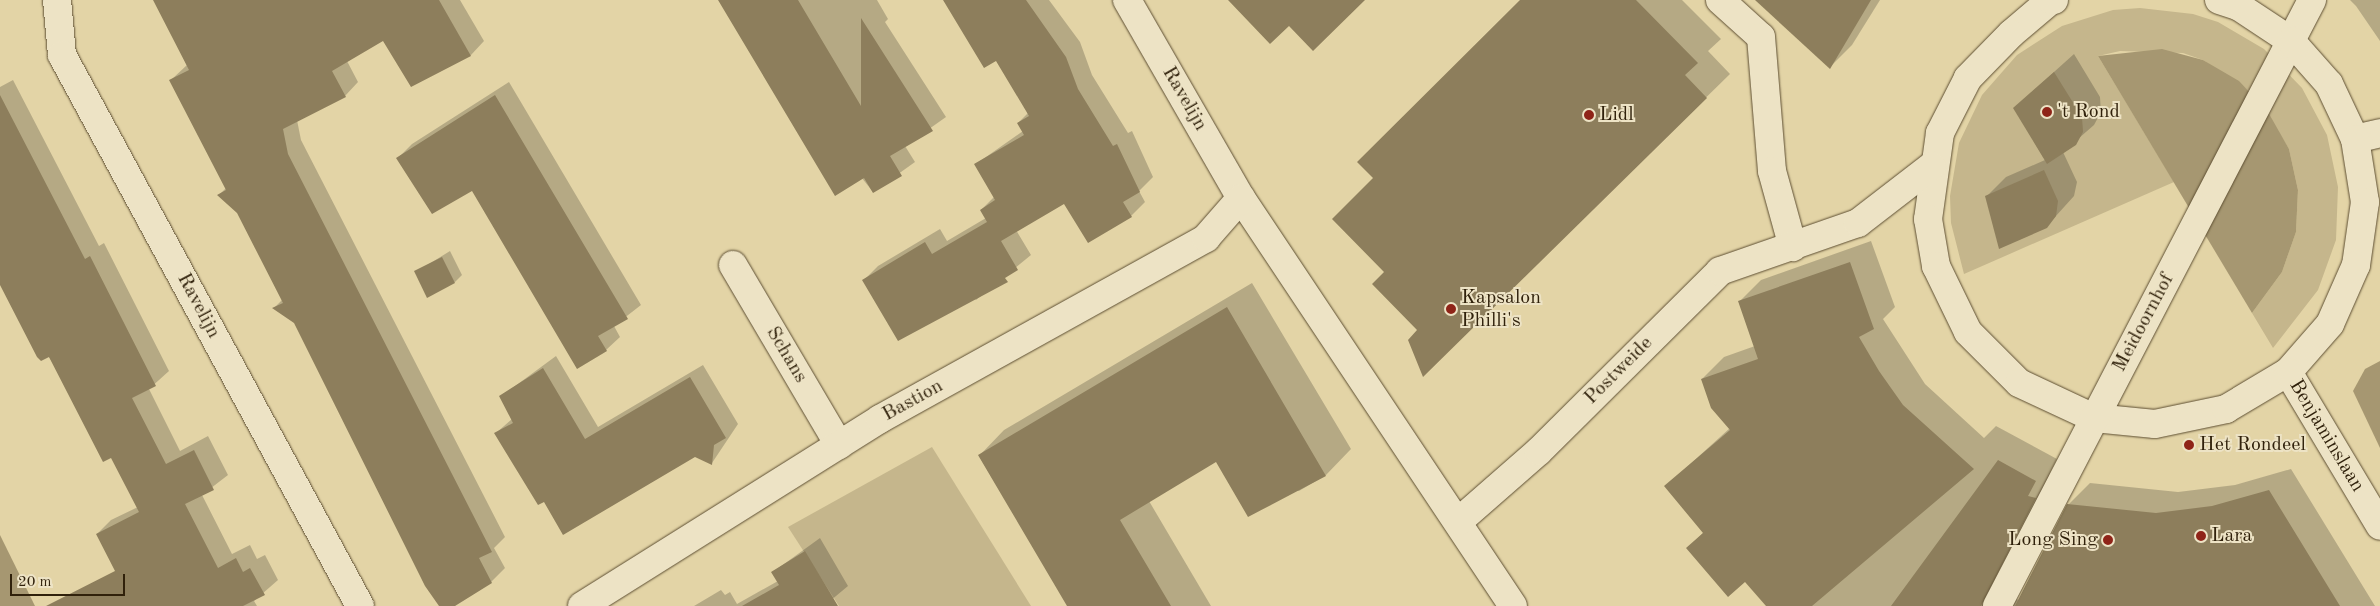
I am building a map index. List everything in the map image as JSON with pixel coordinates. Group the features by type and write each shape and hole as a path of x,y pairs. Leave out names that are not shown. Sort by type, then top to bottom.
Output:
{"street":[{"name":"Ravelijn","path":"57,0 62,55 360,606"},
{"name":"Ravelijn","path":"1127,0 1241,198"},
{"path":"1720,0 1761,37 1772,171 1793,247"},
{"path":"2052,0 1968,78 1940,133 1932,166 1928,219 1936,266 1968,332 2019,383 2094,418 2155,424 2226,409 2288,372 2330,324 2356,265 2365,202 2368,136 2329,84 2291,41 2238,6 2219,0"},
{"name":"Meidoornhof","path":"1997,606 2312,0"},
{"name":"Postweide","path":"1459,520 1538,451 1720,271 1858,223 1932,166"},
{"name":"Bastion","path":"582,606 839,445 1206,238 1241,198"},
{"path":"1241,198 1459,520 1513,606"},
{"name":"Schans","path":"733,265 839,445"},
{"name":"Benjaminslaan","path":"2288,372 2380,526"}],"shaded area":[{"path":"2140,8 2193,14 2218,22 2264,49 2302,88 2327,135 2338,187 2336,240 2318,290 2273,348 2252,313 2282,272 2296,232 2298,190 2289,149 2255,95 2203,60 2183,53 2120,51 2098,56 2174,182 1964,274 1951,223 1950,196 1959,143 1982,95 2017,55 2062,26 2113,10"},
{"path":"2162,49 2203,60 2239,81 2268,112 2289,149 2298,190 2296,232 2282,272 2252,313 2098,56"},
{"path":"2380,361 2380,448 2353,391 2365,369"},
{"path":"932,447 1031,606 839,606 788,527"},
{"path":"0,535 35,606 0,606"}],"building":[{"path":"153,0 439,0 471,56 411,87 383,41 332,71 346,97 283,129 288,154 492,552 479,558 492,583 455,606 439,606 425,586 294,323 272,308 283,303 237,213 217,195 226,190 169,80 189,70"},
{"path":"718,0 798,0 861,106 861,18 933,131 890,156 902,176 873,193 864,178 835,196"},
{"path":"943,0 1026,0 1066,57 1078,89 1113,146 1117,144 1140,192 1123,202 1132,217 1088,243 1064,204 1001,241 1018,270 1005,278 1008,282 898,341 862,280 925,242 932,254 987,222 980,210 995,200 974,164 1024,135 1017,123 1029,116 996,61 984,68"},
{"path":"1228,0 1365,0 1313,51 1289,26 1270,44"},
{"path":"1520,0 1636,0 1698,63 1685,75 1707,98 1423,377 1408,340 1417,330 1372,284 1384,272 1332,219 1373,178 1357,162"},
{"path":"1755,0 1871,0 1830,69"},
{"name":"'t Rond","path":"2054,72 2082,117 2083,132 2076,145 2047,164 2013,108"},
{"path":"0,95 85,259 90,256 156,386 132,398 166,464 194,450 214,490 185,504 218,568 236,558 243,572 250,568 265,595 243,606 46,606 115,571 96,534 139,512 111,458 103,462 49,357 41,361 37,357 0,285"},
{"path":"495,95 628,319 598,336 607,351 577,369 472,191 432,214 396,158"},
{"path":"2044,170 2058,201 2056,216 2047,228 1999,249 1985,196"},
{"path":"442,257 455,283 427,298 414,271"},
{"path":"1850,262 1874,329 1859,337 1879,371 1903,405 1974,469 1812,606 1766,606 1745,582 1728,597 1686,548 1703,533 1664,486 1730,430 1711,408 1701,379 1758,359 1738,301"},
{"path":"1227,307 1326,476 1248,517 1216,462 1120,520 1171,606 1067,606 978,455"},
{"path":"543,368 585,439 690,377 726,438 714,445 712,465 695,457 563,535 544,502 538,505 494,433 513,423 499,396"},
{"path":"1998,460 2036,481 2028,496 2036,498 1981,606 1891,606"},
{"path":"2269,490 2340,606 2015,606 2067,504 2156,513 2212,506"},
{"path":"805,551 838,606 742,606 779,585 771,572"}],"place":[{"name":"'t Rond","path":"2047,112"},
{"name":"Lidl","path":"1589,115"},
{"name":"Kapsalon Philli's","path":"1451,309"},
{"name":"Het Rondeel","path":"2189,445"},
{"name":"Lara","path":"2201,536"},
{"name":"Long Sing","path":"2108,540"}]}
